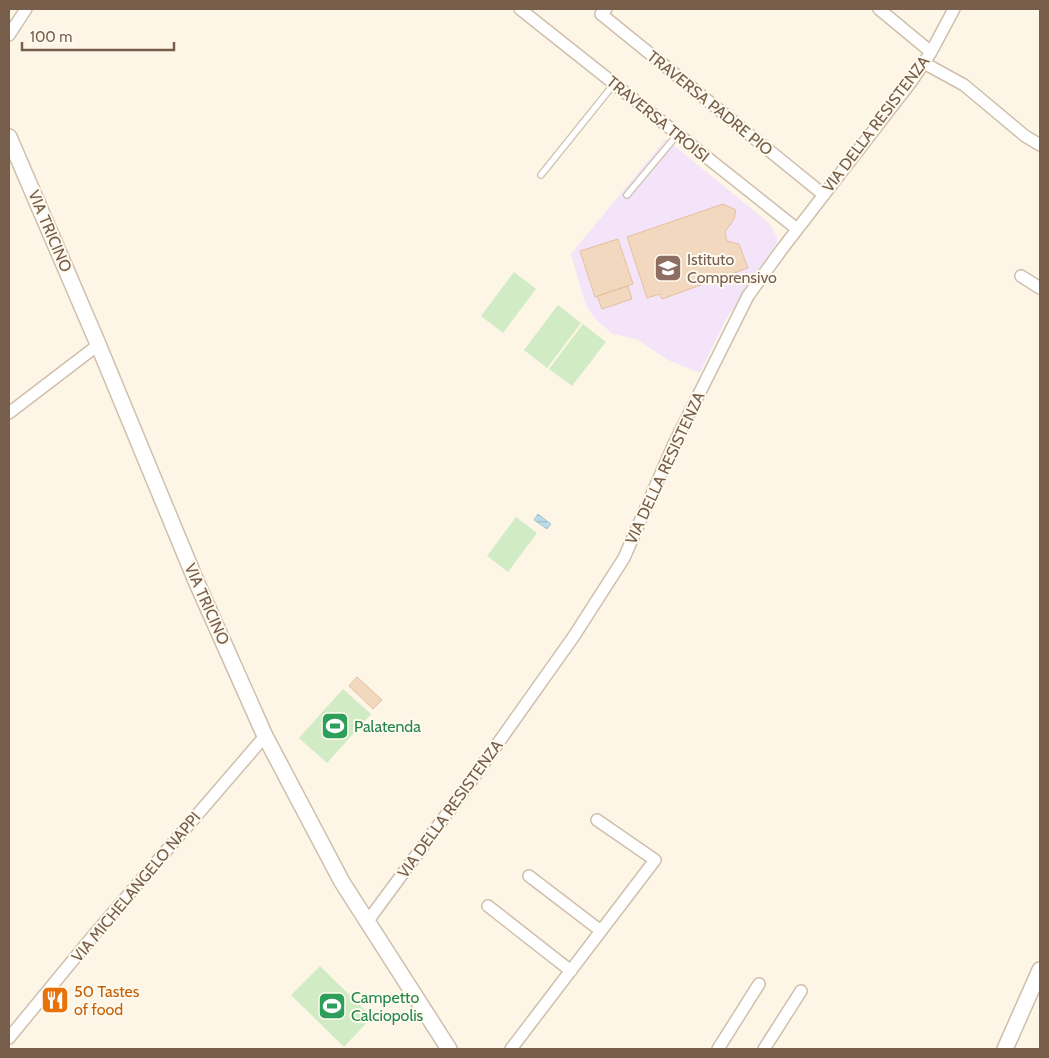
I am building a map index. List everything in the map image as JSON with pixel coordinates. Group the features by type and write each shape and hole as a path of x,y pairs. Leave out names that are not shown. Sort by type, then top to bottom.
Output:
{"street":[{"path":"9,35 26,9"},
{"name":"TRAVERSA TROISI","path":"520,9 797,230"},
{"name":"TRAVERSA PADRE PIO","path":"606,9 601,14 824,195"},
{"path":"879,9 931,52"},
{"name":"VIA DELLA RESISTENZA","path":"367,922 574,636 624,558 673,446 742,307 766,270 924,63 954,9"},
{"path":"924,63 964,85 1025,136 1040,145"},
{"name":"VIA TRICINO","path":"9,136 154,481 265,736 315,833 367,922 449,1049"},
{"path":"1021,276 1040,288"},
{"path":"9,412 98,345"},
{"name":"VIA MICHELANGELO NAPPI","path":"9,1038 99,929 265,736"},
{"path":"510,1049 655,860 598,820"},
{"path":"529,876 601,931"},
{"path":"488,906 571,971"},
{"path":"1005,1049 1039,978"},
{"path":"718,1049 759,984"},
{"path":"764,1049 801,991"}],"lane":[{"path":"541,175 614,84"},
{"path":"627,195 677,135"}],"shaded area":[{"name":"Istituto Comprensivo","path":"666,139 770,224 777,237 777,243 725,321 700,373 668,360 636,339 613,334 595,319 585,303 571,254"}],"green space":[{"path":"514,272 536,289 503,333 481,316"},
{"path":"558,305 581,323 547,368 524,350"},
{"path":"583,324 606,342 572,386 549,369"},
{"path":"516,517 537,533 508,572 487,556"},
{"name":"Palatenda","path":"343,689 371,714 327,763 299,738"},
{"name":"Campetto Calciopolis","path":"320,966 372,1017 344,1047 291,995"}],"water":[{"path":"538,514 551,524 547,529 534,520"}],"building":[{"path":"723,204 736,210 734,219 725,232 727,241 739,244 748,268 662,299 660,294 647,298 627,237"},
{"path":"618,239 633,284 595,297 580,251"},
{"path":"628,286 632,299 602,309 597,296"},
{"path":"357,677 382,700 373,709 349,686"}],"place":[{"name":"Istituto Comprensivo","path":"668,268"},
{"name":"Palatenda","path":"335,726"},
{"name":"50 Tastes of food","path":"55,1000"},
{"name":"Campetto Calciopolis","path":"332,1006"}]}
